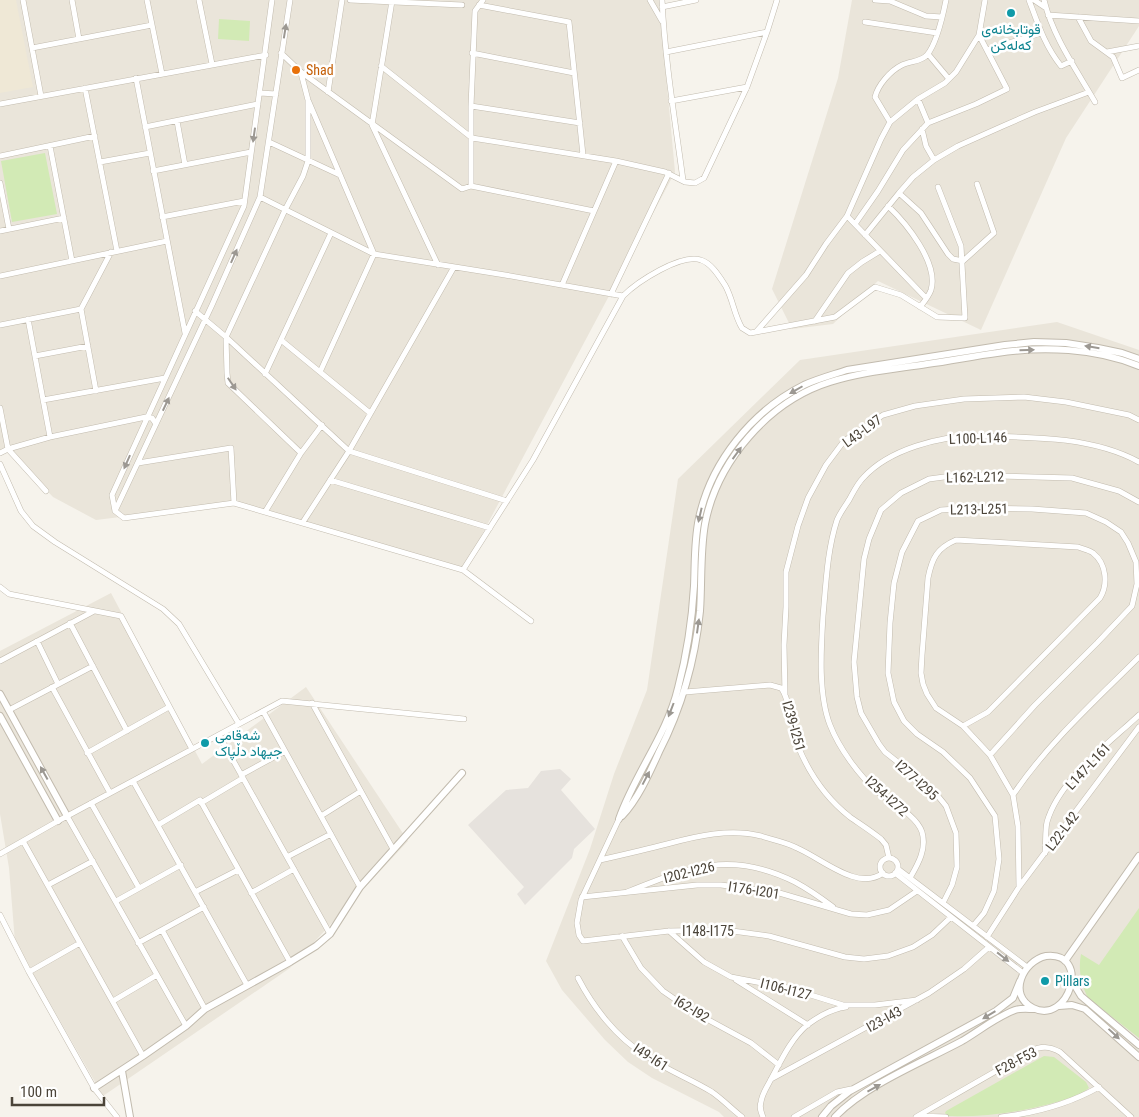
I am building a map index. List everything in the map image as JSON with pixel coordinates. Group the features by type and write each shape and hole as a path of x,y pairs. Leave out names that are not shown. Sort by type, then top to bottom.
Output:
{"street":[{"path":"23,0 41,96"},
{"path":"72,0 79,39"},
{"path":"147,0 162,74"},
{"path":"199,0 212,64"},
{"path":"272,0 244,206 112,495 115,511 124,518 234,502 463,570 531,621"},
{"path":"115,511 206,319 260,197 290,0"},
{"path":"328,92 342,0"},
{"path":"350,0 462,4"},
{"path":"650,0 663,22"},
{"path":"662,0 666,52 683,180"},
{"path":"662,7 696,0"},
{"path":"381,66 472,138 616,161 669,173 695,184 704,178 747,87 768,32 777,0"},
{"path":"874,0 890,1 926,16 942,17"},
{"path":"890,122 875,97 877,89 894,70 902,65 924,58 928,54 937,33 946,0"},
{"path":"756,332 806,275 847,216 881,138 890,122 918,99 936,90 956,72 979,35 983,0"},
{"path":"1029,0 1041,33 1052,54 1061,66 1072,61"},
{"path":"1034,0 1046,8"},
{"path":"1044,0 1048,15 1095,102"},
{"path":"392,1 372,125 438,265"},
{"path":"470,186 472,53 475,11 481,2 569,22 583,155"},
{"path":"1048,15 1139,20"},
{"path":"1078,17 1091,41 1113,57 1122,78 1139,70"},
{"path":"865,22 937,33"},
{"path":"32,48 152,25"},
{"path":"666,52 768,32"},
{"path":"987,50 1041,33"},
{"path":"855,224 903,150 928,123 976,104 1007,89 979,35"},
{"path":"1107,52 1139,46"},
{"path":"281,53 301,72 462,189 470,186 594,211"},
{"path":"472,53 574,73"},
{"path":"928,54 949,79"},
{"path":"0,104 266,55"},
{"path":"301,72 308,100 374,254 320,372"},
{"path":"136,78 185,334"},
{"path":"672,100 747,87"},
{"path":"86,88 114,252 81,309 96,391"},
{"path":"865,235 913,177 934,160 958,146 1011,122 1090,92"},
{"path":"260,93 276,94"},
{"path":"918,99 928,123"},
{"path":"301,453 228,383 226,337 285,210 303,176 308,160 308,100"},
{"path":"145,127 258,104"},
{"path":"471,106 580,123"},
{"path":"177,121 185,165"},
{"path":"922,129 926,146 934,160"},
{"path":"0,156 95,136"},
{"path":"269,142 340,175"},
{"path":"50,146 72,261"},
{"path":"154,171 251,152"},
{"path":"100,162 150,153"},
{"path":"562,285 616,161"},
{"path":"611,294 669,173"},
{"path":"0,183 9,229"},
{"path":"962,261 994,233 976,184"},
{"path":"463,570 533,460 623,296 635,285 674,263 686,259 700,259 712,268 725,285 742,328 750,333 835,317 876,287 902,295 937,318 965,318 959,238 938,187"},
{"path":"899,193 921,213 948,254 953,259 962,261"},
{"path":"260,197 374,254 623,296"},
{"path":"162,217 244,201"},
{"path":"888,206 908,227 924,254 932,284 929,294 920,307"},
{"path":"847,216 926,298"},
{"path":"0,231 64,218"},
{"path":"265,374 331,233"},
{"path":"0,276 167,241"},
{"path":"815,321 848,273 880,251"},
{"path":"303,522 349,450 454,267"},
{"path":"0,325 81,309"},
{"path":"195,311 349,450 507,501"},
{"path":"28,319 50,437"},
{"path":"281,340 370,413"},
{"path":"619,819 635,799 672,727 681,692 690,669 699,616 702,546 705,523 714,493 732,460 764,421 792,400 828,382 889,366 1006,345 1034,342 1081,345 1116,351 1139,359"},
{"path":"35,356 88,346"},
{"path":"889,366 950,361 986,354 1034,350 1094,354 1139,366"},
{"path":"43,400 166,378"},
{"name":"L43-L97","path":"785,695 786,572 798,526 808,498 826,465 844,441 883,415 915,406 964,399 1024,397 1066,402 1129,415 1139,420"},
{"path":"0,408 8,449 46,491"},
{"path":"0,453 50,437 146,418 152,418 156,424"},
{"path":"266,512 301,453 322,425"},
{"name":"L100-L146","path":"822,688 822,629 828,558 838,518 863,478 890,457 929,441 962,436 1048,438 1102,448 1139,462"},
{"path":"138,463 231,448 234,502"},
{"path":"0,464 21,511 33,526 55,542 163,609 179,624 239,724"},
{"name":"L162-L212","path":"854,662 864,559 869,539 881,510 901,493 929,479 959,475 1072,478 1119,491 1139,502"},
{"path":"330,480 490,528"},
{"name":"L213-L251","path":"973,926 984,913 994,891 999,859 994,816 970,778 943,752 917,734 904,721 894,702 888,673 890,622 894,583 902,552 918,521 942,510 972,508 1032,509 1086,513 1106,522 1121,532 1128,543 1136,562 1137,584 1132,606 1103,638 1013,728 990,755"},
{"path":"963,726 988,712 1100,598 1105,590 1106,578 1102,566 1094,554 1078,547 956,540 944,544 931,563 928,578 921,673 927,694 936,708 963,726 990,755 1013,795 1018,826 1019,887"},
{"path":"0,588 9,594 121,616 192,749"},
{"path":"0,661 94,611"},
{"path":"70,623 127,731"},
{"path":"38,641 58,684"},
{"path":"1013,795 1028,772 1139,657"},
{"name":"I277-I295","path":"854,662 857,697 861,713 879,744 885,752 932,790 946,806 956,832 957,867 952,885 943,903"},
{"path":"9,710 93,666"},
{"path":"52,687 110,793"},
{"name":"I239-I251","path":"681,692 778,687 785,695 795,738 802,756 815,777 838,806 881,839 886,847 889,858"},
{"name":"I254-I272","path":"822,688 829,723 841,747 876,791 913,819 922,832 923,853 910,878"},
{"path":"0,694 186,1026"},
{"path":"0,854 282,701 464,719"},
{"path":"312,703 393,849"},
{"path":"87,753 170,707"},
{"path":"263,711 360,888"},
{"name":"L147-L161","path":"1045,853 1047,823 1059,797 1079,771 1139,715"},
{"path":"0,716 58,821"},
{"name":"L22-L42","path":"987,937 1019,887 1139,727"},
{"path":"219,735 330,934"},
{"path":"201,803 285,751"},
{"path":"94,1088 122,1071 186,1026 205,1009 316,946 330,934 360,888 462,773"},
{"path":"133,781 247,985"},
{"path":"321,816 361,792"},
{"path":"158,824 200,800 290,962"},
{"path":"91,803 140,888"},
{"name":"I148-I175","path":"619,819 578,908 577,923 579,936 582,940 589,942 669,931 707,930 742,932 776,938 845,957 864,959 888,956 913,947 932,935 951,917"},
{"path":"600,860 697,837 738,833 757,835 795,847 854,877 870,879 883,873 890,875 896,871"},
{"path":"287,858 331,834"},
{"path":"23,841 143,1056"},
{"path":"1065,961 1139,856"},
{"path":"883,873 881,864 884,860 889,858 895,860 896,871 917,891 989,946 1025,970"},
{"path":"48,885 93,861"},
{"name":"I202-I226","path":"622,894 679,872 708,865 731,864 752,866 785,878 805,888 838,910"},
{"path":"116,901 181,865"},
{"path":"251,893 294,869"},
{"path":"195,892 238,870"},
{"path":"896,871 910,878 973,926 1025,970"},
{"name":"I176-I201","path":"582,897 721,885 776,892 858,915 884,912 894,908 917,891"},
{"path":"138,943 204,907"},
{"path":"0,915 29,972 94,1088 117,1117"},
{"path":"162,930 205,1009"},
{"name":"I106-I127","path":"669,931 704,962 732,977 788,988 838,1004 851,1006 875,1006 917,1000"},
{"name":"I62-I92","path":"622,936 641,968 663,991 692,1011 751,1044 779,1065"},
{"path":"29,972 80,943"},
{"name":"I23-I43","path":"771,1079 917,1000 964,969 989,946"},
{"path":"822,1117 831,1106 858,1087 996,1012 1013,998 1025,970 1034,960 1046,956 1057,956 1065,961 1071,970 1072,979 1069,992 1058,1006"},
{"path":"112,1001 157,975"},
{"path":"732,977 808,1025"},
{"name":"I49-I61","path":"578,978 588,998 603,1016 644,1055 713,1093 742,1117"},
{"path":"1072,979 1081,996 1139,1045"},
{"path":"1020,981 1022,996 1034,1008"},
{"path":"835,1117 846,1105 865,1093 1019,1009 1034,1008 1046,1010 1058,1006 1072,1005 1085,1009 1139,1057"},
{"path":"763,1117 760,1109 761,1102 771,1079 794,1040 808,1025 832,1010 851,1006"},
{"name":"F28-F53","path":"917,1116 1040,1047 1048,1047 1060,1052 1131,1117"},
{"path":"122,1071 130,1117"},
{"path":"794,1117 837,1092 858,1087"},
{"path":"1001,1117 1050,1107 1078,1098 1098,1087"},
{"path":"917,1116 946,1117"}],"shaded area":[{"path":"0,0 659,0 675,172 463,570 234,503 96,520 53,497 8,449 0,454"},
{"path":"0,0 16,0 33,87 0,93"},
{"path":"852,0 1139,0 1139,26 1066,138 981,330 878,281 833,324 792,329 772,289 838,78"},
{"path":"1057,322 1139,350 1139,1117 724,1117 719,1112 652,1078 628,1062 605,1040 562,990 546,961 590,849 614,774 647,690 678,479 800,360"},
{"path":"111,593 202,764 306,687 408,841 290,968 103,1096 15,942 9,868 0,814 0,651"},
{"path":"560,769 571,779 561,790 595,829 574,849 572,858 525,905 517,894 524,887 468,825 506,790 528,788 541,771"}],"green space":[{"path":"219,19 250,21 249,41 218,39"},
{"path":"45,153 57,214 12,222 1,161"},
{"path":"1139,908 1139,1038 1088,998 1082,982 1080,965 1081,954 1099,965"},
{"path":"1044,1056 1054,1057 1086,1082 1089,1088 1071,1098 1024,1110 973,1116 947,1116 945,1113 946,1111"}],"place":[{"name":"قوتابخانەی کەلەکن","path":"1011,13"},
{"name":"Shad","path":"296,70"},
{"name":"شەقامی جیهاد دڵپاک","path":"205,743"},
{"name":"Pillars","path":"1045,981"}]}
